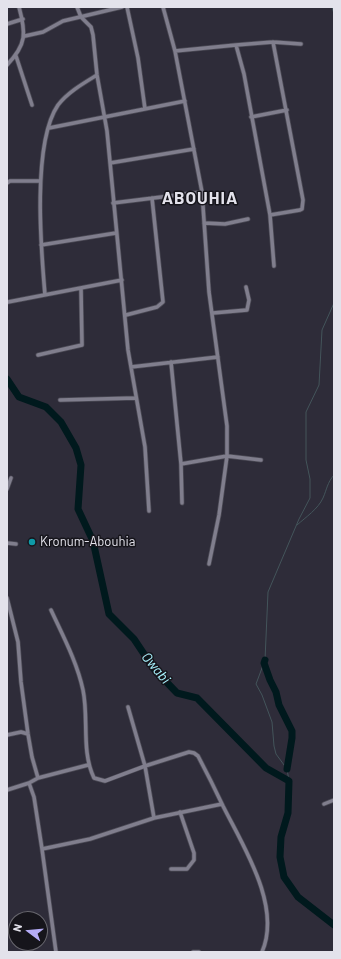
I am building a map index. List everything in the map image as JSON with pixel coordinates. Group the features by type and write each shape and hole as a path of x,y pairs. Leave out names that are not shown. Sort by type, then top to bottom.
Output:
{"street":[{"path":"7,65 16,56 25,36 19,7"},
{"path":"77,7 81,17 91,27 97,75 105,117 131,367 145,446 149,511"},
{"path":"25,36 43,32 63,21 122,7"},
{"path":"127,7 138,58 145,109"},
{"path":"163,7 175,51 202,192 209,292 227,426 227,456 219,515 209,564"},
{"path":"7,24 22,19"},
{"path":"175,51 273,42 301,44"},
{"path":"270,215 300,210 303,205 287,110 273,42"},
{"path":"236,45 242,68 270,215 274,266"},
{"path":"16,56 32,105"},
{"path":"44,295 40,181 49,128 54,113 62,100 97,75"},
{"path":"49,128 185,101"},
{"path":"251,117 287,110"},
{"path":"110,163 194,149"},
{"path":"7,183 10,181 40,181"},
{"path":"113,203 202,192"},
{"path":"126,315 157,307 163,302 152,198"},
{"path":"204,223 225,224 248,220"},
{"path":"42,245 116,233"},
{"path":"8,302 122,280"},
{"path":"213,313 247,310 249,300 246,287"},
{"path":"38,355 82,345 81,288"},
{"path":"131,367 218,357"},
{"path":"171,362 181,464 182,503"},
{"path":"60,400 136,398"},
{"path":"181,464 227,456 261,460"},
{"path":"7,489 11,478"},
{"path":"7,543 16,544"},
{"path":"7,598 18,642 21,682 28,734 38,778"},
{"path":"51,610 75,663 83,690 88,765 94,778 105,781 145,766 189,752 194,752 202,762 222,804 250,856 264,896 267,931 262,952"},
{"path":"128,707 145,766 154,818"},
{"path":"7,735 21,732 28,734"},
{"path":"7,790 29,783 38,778 88,765"},
{"path":"29,783 34,797 56,952"},
{"path":"324,804 334,800"},
{"path":"42,849 90,839 154,818 222,804"},
{"path":"171,869 187,869 194,860 194,854 180,812"},
{"path":"193,952 199,952"}],"waterway":[{"path":"332,7 334,14"},
{"path":"334,137 334,142"},
{"path":"289,781 287,769 276,754 272,722 262,695 256,684 265,660 268,592 299,519 310,498 310,479 306,460 306,412 319,385 322,330 334,303"},
{"name":"Owabi","path":"7,379 19,397 46,407 61,422 76,448 81,465 78,509 93,541 109,614 134,639 154,669 177,693 197,698 266,768 289,781 288,813 281,837 280,857 284,877 298,897 334,925"},
{"path":"297,525 318,506 334,475"},
{"path":"265,660 264,663 276,692 279,705 292,731 287,769"}],"place":[{"name":"Kronum-Abouhia","path":"32,542"}],"district":[{"name":"ABOUHIA","path":"200,198"}]}
